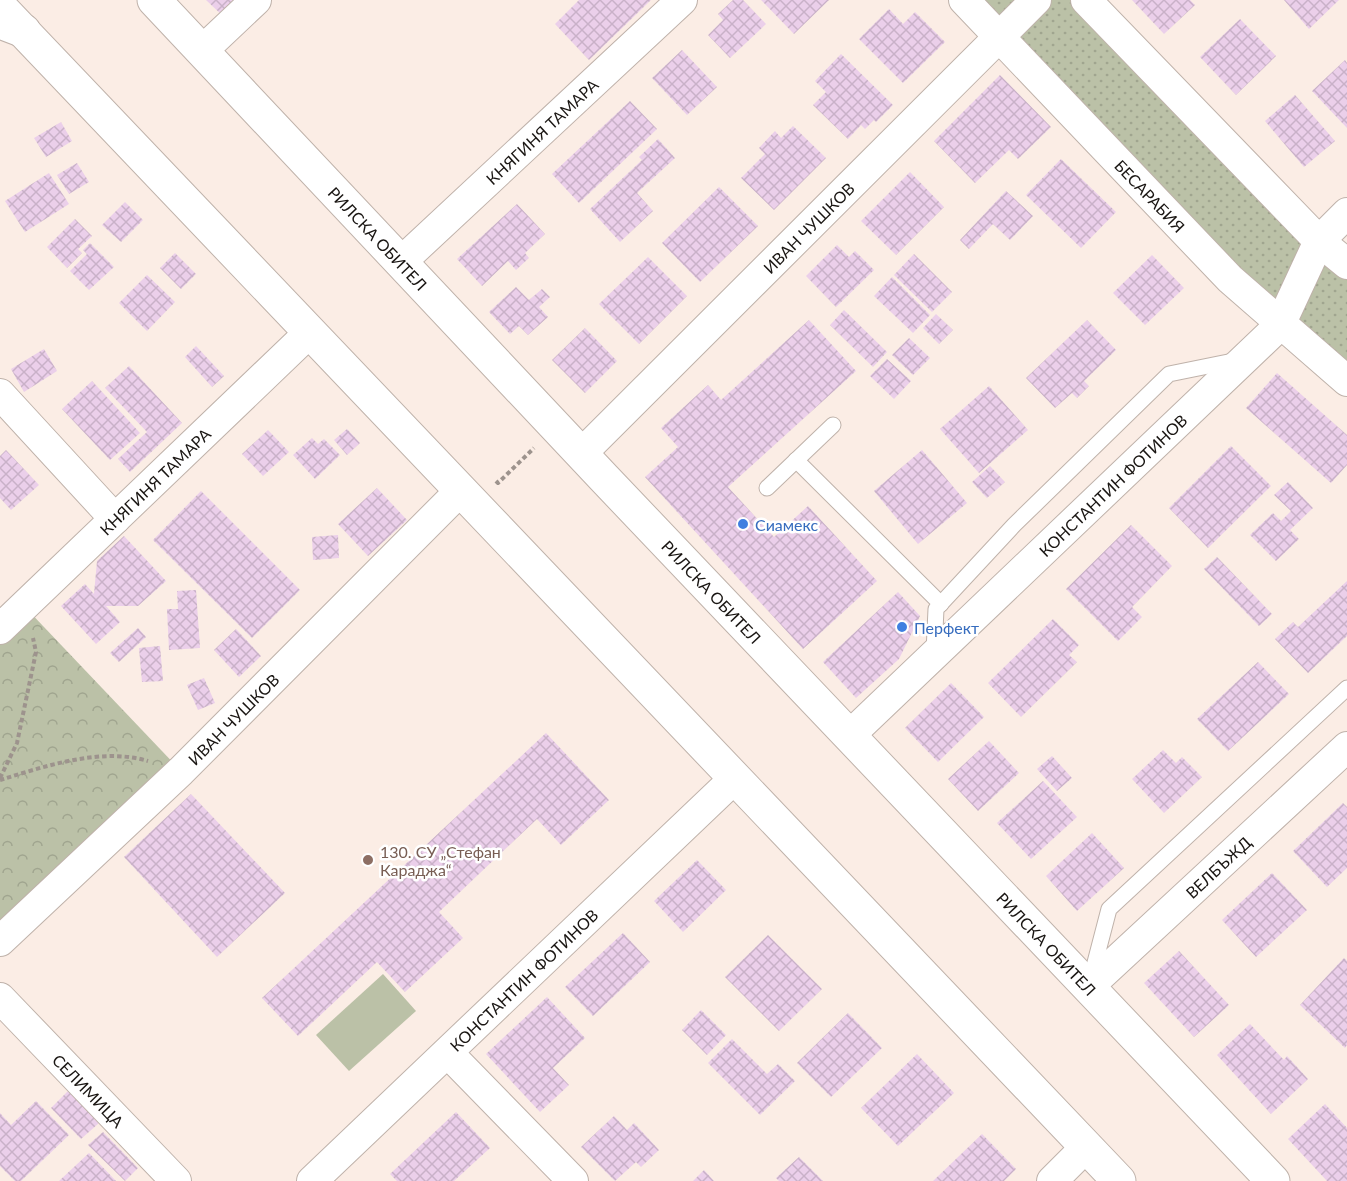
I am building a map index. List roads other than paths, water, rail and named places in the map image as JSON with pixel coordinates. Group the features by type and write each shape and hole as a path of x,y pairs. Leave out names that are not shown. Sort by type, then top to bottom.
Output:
{"street":[{"name":"РИЛСКА ОБИТЕЛ","path":"154,0 581,454 1273,1181"},
{"path":"202,51 256,0"},
{"name":"КНЯГИНЯ ТАМАРА","path":"401,262 682,0"},
{"name":"БЕСАРАБИЯ","path":"964,0 1230,279 1280,325 1347,381"},
{"name":"ИВАН ЧУШКОВ","path":"581,454 1036,0"},
{"path":"1086,0 1319,241 1347,264"},
{"path":"0,6 12,27 310,332 1119,1181"},
{"name":"КОНСТАНТИН ФОТИНОВ","path":"849,736 1280,325 1319,241 1347,213"},
{"name":"КНЯГИНЯ ТАМАРА","path":"0,629 310,332"},
{"path":"0,394 115,519"},
{"name":"ИВАН ЧУШКОВ","path":"0,941 181,771 461,490"},
{"name":"ВЕЛБЪЖД","path":"1088,987 1347,747"},
{"name":"КОНСТАНТИН ФОТИНОВ","path":"312,1181 735,778"},
{"name":"СЕЛИМИЦА","path":"0,998 176,1181"},
{"path":"448,1053 573,1181"},
{"path":"1052,1181 1086,1147"}],"lane":[{"path":"934,655 936,609 1014,525 1169,374 1246,358"},
{"path":"767,488 833,426"},
{"path":"796,460 941,604"},
{"path":"1088,987 1109,909 1347,688"}],"place":[{"name":"Сиамекс","path":"743,524"},
{"name":"Перфект","path":"902,627"},
{"name":"130. СУ „Стефан Караджа“","path":"368,860"}]}
